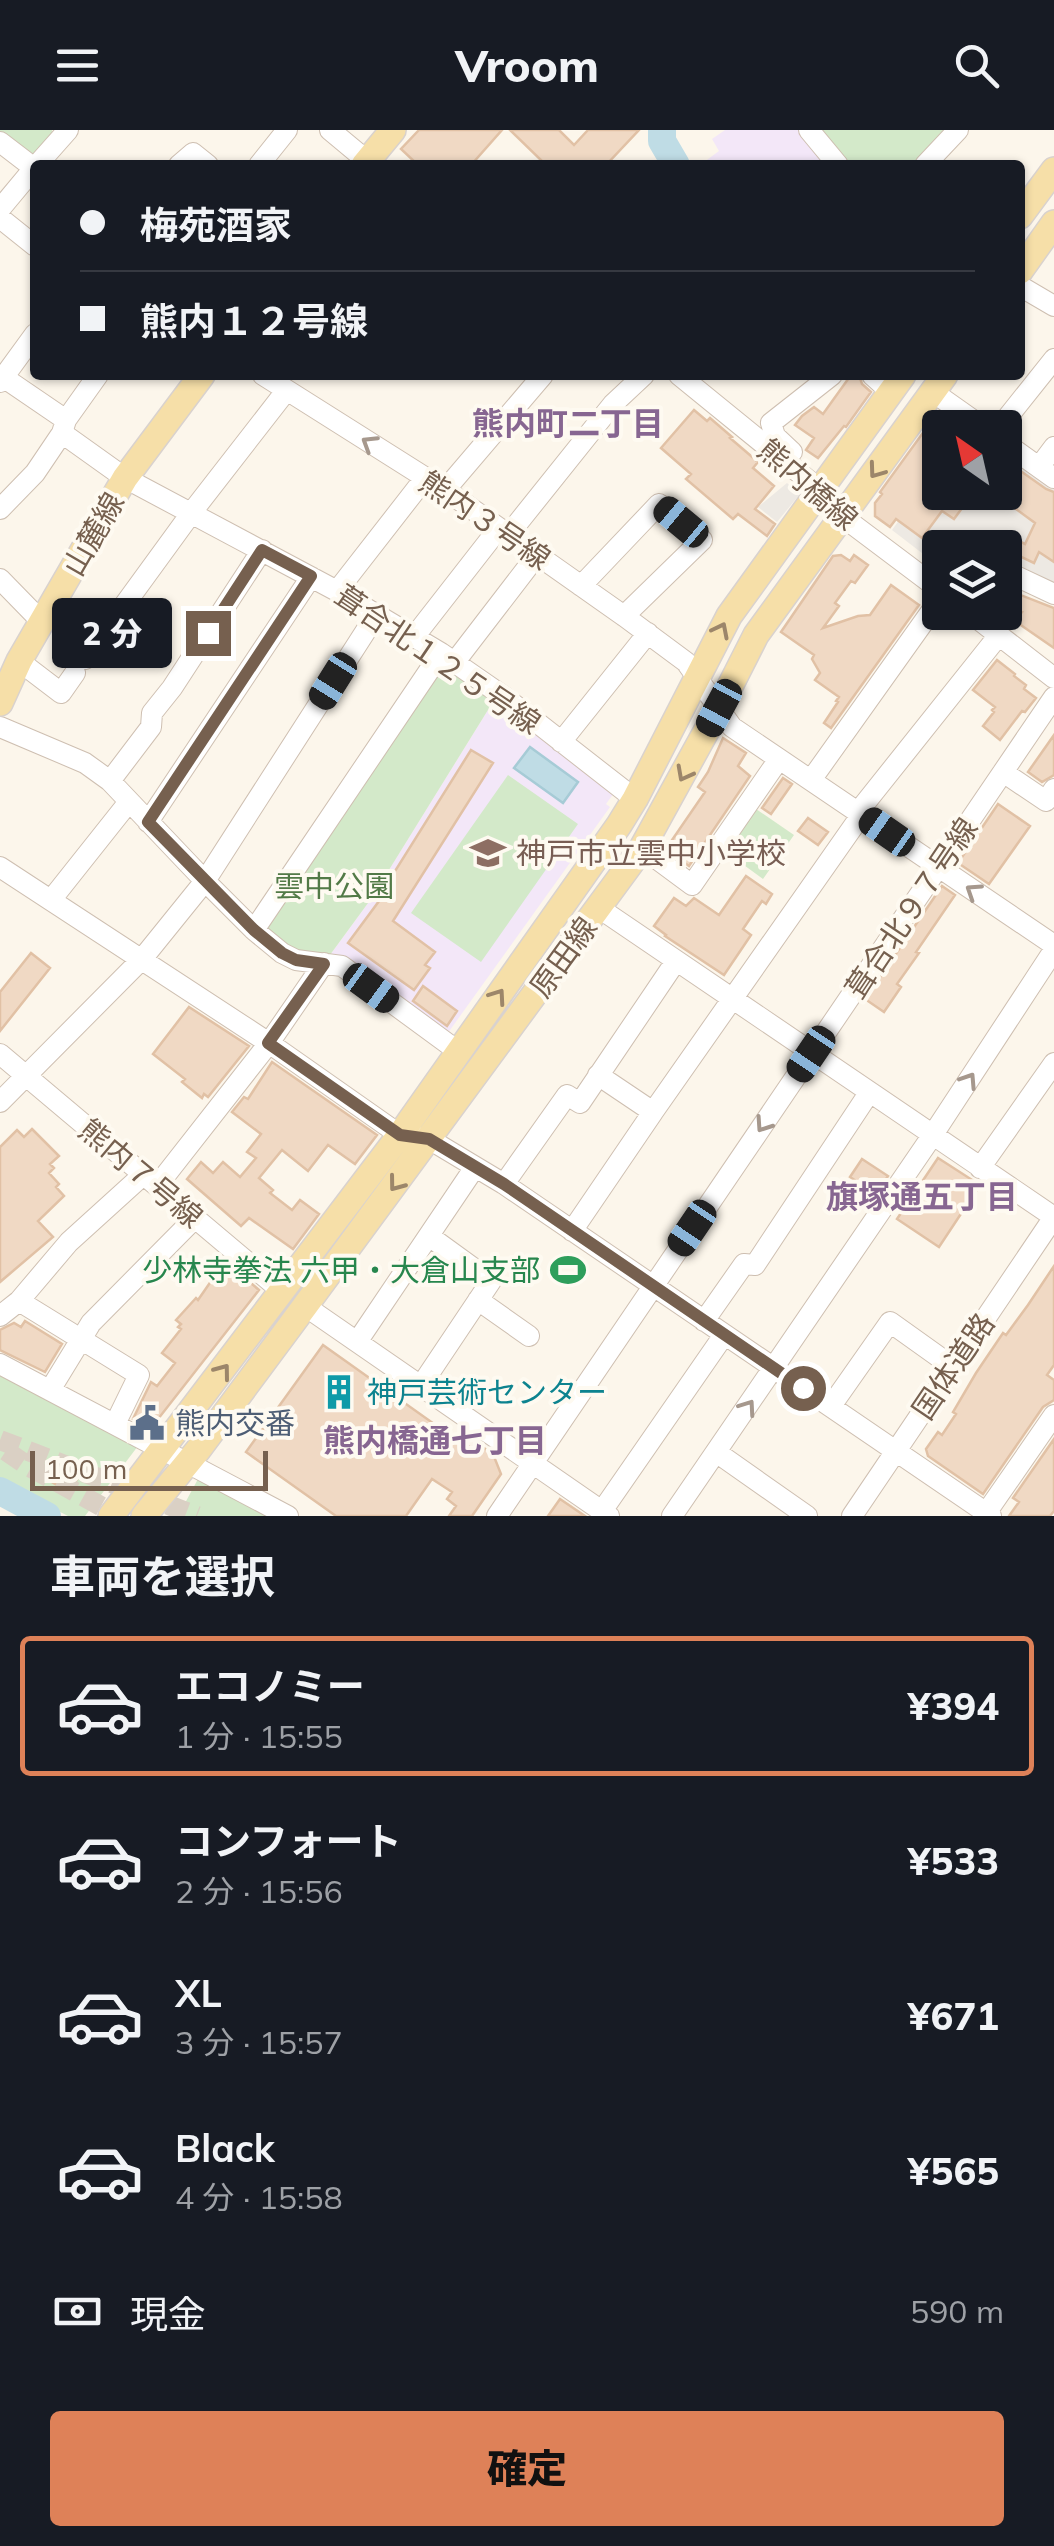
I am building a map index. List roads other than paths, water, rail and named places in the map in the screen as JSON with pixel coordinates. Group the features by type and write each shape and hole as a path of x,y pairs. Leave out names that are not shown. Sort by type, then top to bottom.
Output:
{"main road":[{"path":"371,160 393,130"},
{"path":"1025,209 1054,170"},
{"path":"1025,264 1054,223"},
{"name":"山麓線","path":"7,681 125,478 196,380"},
{"name":"原田線","path":"111,1516 400,1135 635,799 729,616 819,489 888,381"},
{"name":"原田線","path":"144,1516 305,1306 642,848 756,635 939,383"}],"street":[{"path":"42,160 66,130"},
{"path":"263,160 287,130"},
{"path":"330,130 364,160"},
{"path":"808,130 834,160"},
{"path":"931,160 958,130"},
{"path":"0,142 30,160"},
{"path":"0,209 30,174"},
{"path":"0,218 30,242"},
{"path":"1025,289 1054,306"},
{"path":"1,378 30,340"},
{"path":"1013,410 1054,359"},
{"name":"葺合北１２５号線","path":"1,378 125,478 311,576 414,637 503,696 635,799"},
{"path":"0,509 35,473 95,380"},
{"name":"熊内３号線","path":"271,380 445,490 624,616 686,662 732,727 1054,948"},
{"path":"445,490 540,380"},
{"path":"414,637 613,404 639,380"},
{"name":"熊内橋線","path":"685,380 819,489 843,517 922,576"},
{"path":"819,489 806,464 776,436 771,423 826,380"},
{"path":"939,383 966,410"},
{"path":"7,681 61,693 286,390"},
{"path":"1022,455 1046,472 1054,447"},
{"path":"336,591 425,478"},
{"path":"581,586 660,504 702,540 624,616"},
{"path":"110,781 152,727 152,713 262,550"},
{"path":"254,930 447,658 537,554"},
{"path":"148,822 311,576"},
{"path":"0,579 42,622"},
{"path":"1022,579 1054,594"},
{"path":"0,1102 142,959 205,881 376,614"},
{"path":"811,780 922,624"},
{"path":"992,630 1054,678"},
{"path":"561,742 648,634"},
{"path":"572,1230 860,813 999,635"},
{"name":"葺合北９７号線","path":"498,1516 1054,697"},
{"path":"0,727 85,763 110,781 205,881 282,953 296,960 342,966 459,1052"},
{"path":"642,848 692,884 779,759"},
{"path":"1003,772 1046,801 1054,790"},
{"path":"51,900 128,803"},
{"path":"0,867 400,1135 429,1139 504,1184 987,1515 1054,1415"},
{"path":"599,908 1054,1217"},
{"path":"672,1516 932,1136 1054,948"},
{"path":"504,1184 567,1095 580,1103 676,961"},
{"path":"0,1316 20,1301 70,1242 151,1180 268,1043 324,964"},
{"name":"熊内７号線","path":"0,1054 283,1292"},
{"path":"980,1168 1054,1063"},
{"path":"598,1076 653,1112"},
{"path":"704,1322 744,1264 754,1265 870,1093"},
{"path":"357,1342 475,1166"},
{"name":"国体道路","path":"852,1516 1054,1217"},
{"path":"50,1390 91,1322 194,1218"},
{"path":"420,1386 491,1282 428,1236"},
{"path":"478,1300 529,1336"},
{"path":"20,1301 140,1375 115,1424"},
{"path":"305,1306 605,1514 724,1335"},
{"path":"831,1406 890,1322 953,1366"},
{"path":"0,1364 288,1516"},
{"path":"716,1452 807,1516"}],"water":[{"path":"530,747 578,782 563,803 514,768"}],"waterway":[{"path":"662,130 662,141 673,160"},
{"path":"0,1491 47,1516"}],"tunnel":[{"path":"0,1440 197,1516"},
{"path":"6,1451 119,1516"}],"place":[{"name":"神戸市立雲中小学校","path":"488,853"},
{"name":"少林寺拳法 六甲・大倉山支部","path":"568,1270"},
{"name":"神戸芸術センター","path":"339,1392"},
{"name":"熊内交番","path":"147,1423"}],"district":[{"name":"熊内町二丁目","path":"568,423"},
{"name":"旗塚通五丁目","path":"922,1196"},
{"name":"熊内橋通七丁目","path":"435,1440"}],"park label":[{"name":"雲中公園","path":"334,886"}]}
